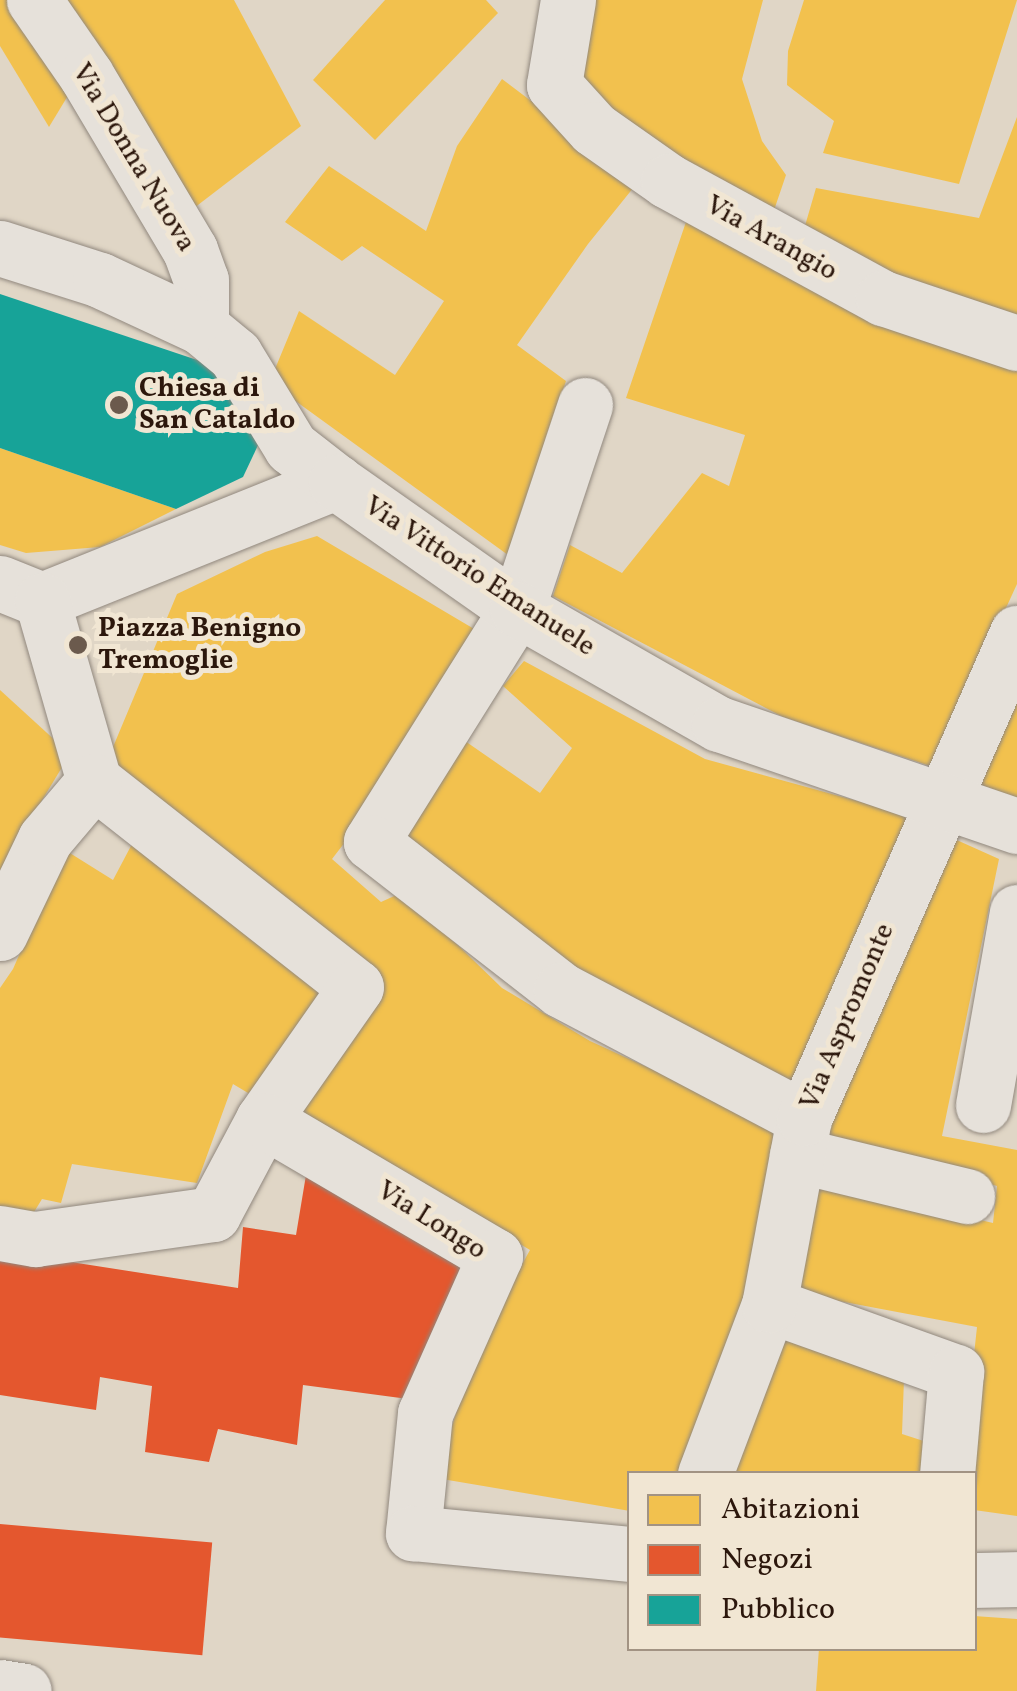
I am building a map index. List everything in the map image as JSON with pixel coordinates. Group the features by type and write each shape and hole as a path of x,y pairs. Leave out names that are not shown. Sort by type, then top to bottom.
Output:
{"street":[{"name":"Via Donna Nuova","path":"34,0 86,75 190,250 201,280 201,327"},
{"name":"Via Arangio","path":"568,0 554,85 594,130 668,181 777,244 883,298 1017,343"},
{"name":"Via Vittorio Emanuele","path":"0,248 100,280 201,327 235,355 291,447 336,482 517,609 719,724 940,803 1017,826"},
{"path":"585,405 517,609 371,842 561,990 800,1136 968,1196"},
{"path":"0,1233 36,1239 213,1214 263,1120 356,987 94,781 21,591 336,482"},
{"name":"Via Aspromonte","path":"706,1471 769,1305 800,1136 940,803 1017,633"},
{"path":"0,933 45,838 94,781"},
{"path":"983,1105 1017,912"},
{"name":"Via Longo","path":"263,1120 495,1256 425,1412 413,1532 627,1554"},
{"path":"769,1305 956,1372 948,1471"},
{"path":"977,1580 1017,1578"},
{"path":"0,1688 24,1691"}],"building: Abitazioni":[{"path":"0,0 7,0 72,89 49,127 0,46"},
{"path":"60,0 234,0 301,126 194,208"},
{"path":"385,0 486,0 498,13 375,140 313,80"},
{"path":"587,0 763,0 742,79 762,141 786,175 770,222 615,129 580,72"},
{"path":"804,0 1017,0 959,184 823,153 834,121 787,85 788,51"},
{"path":"502,79 638,182 588,244 517,345 566,381 508,555 290,397 275,369 299,311 395,375 444,301 362,246 342,261 285,222 329,166 426,231 457,146"},
{"path":"1017,117 1017,321 895,281 802,236 816,188 979,218"},
{"path":"687,219 1017,359 1017,584 933,767 783,717 553,596 570,545 622,573 702,473 729,486 745,435 626,398"},
{"path":"0,448 176,509 100,547 26,553 0,545"},
{"path":"317,536 486,636 426,737 332,859 381,902 403,892 502,988 590,1041 774,1125 765,1263 681,1471 627,1471 627,1510 436,1478 477,1346 530,1250 302,1113 376,981 108,759 177,594 265,552"},
{"path":"524,661 705,759 919,818 789,1088 575,976 396,838 465,741 540,793 572,748 503,686"},
{"path":"1017,667 1017,800 963,787"},
{"path":"0,690 70,754 0,870"},
{"path":"141,827 333,990 263,1102 233,1084 197,1183 72,1164 61,1203 42,1199 28,1222 0,1217 0,988 13,969 65,850 113,880"},
{"path":"950,837 999,859 942,1136 1017,1150 1017,1516 977,1510 977,1471 961,1471 977,1327 791,1292 813,1180 993,1223 997,1186 819,1136"},
{"path":"774,1327 904,1379 902,1434 942,1447 939,1471 735,1471"},
{"path":"977,1616 1017,1619 1017,1691 816,1691 819,1651 977,1651"}],"building: Negozi":[{"path":"306,1175 475,1256 408,1399 303,1385 297,1445 218,1429 209,1462 145,1452 152,1386 100,1377 96,1410 0,1395 0,1251 238,1288 243,1227 296,1235"},
{"path":"0,1524 212,1543 202,1655 0,1637"}],"building: Pubblico":[{"name":"Chiesa di San Cataldo","path":"0,294 215,366 259,443 243,477 176,509 0,448"}],"place":[{"name":"Chiesa di San Cataldo","path":"119,405"},
{"name":"Piazza Benigno Tremoglie","path":"78,645"}]}
